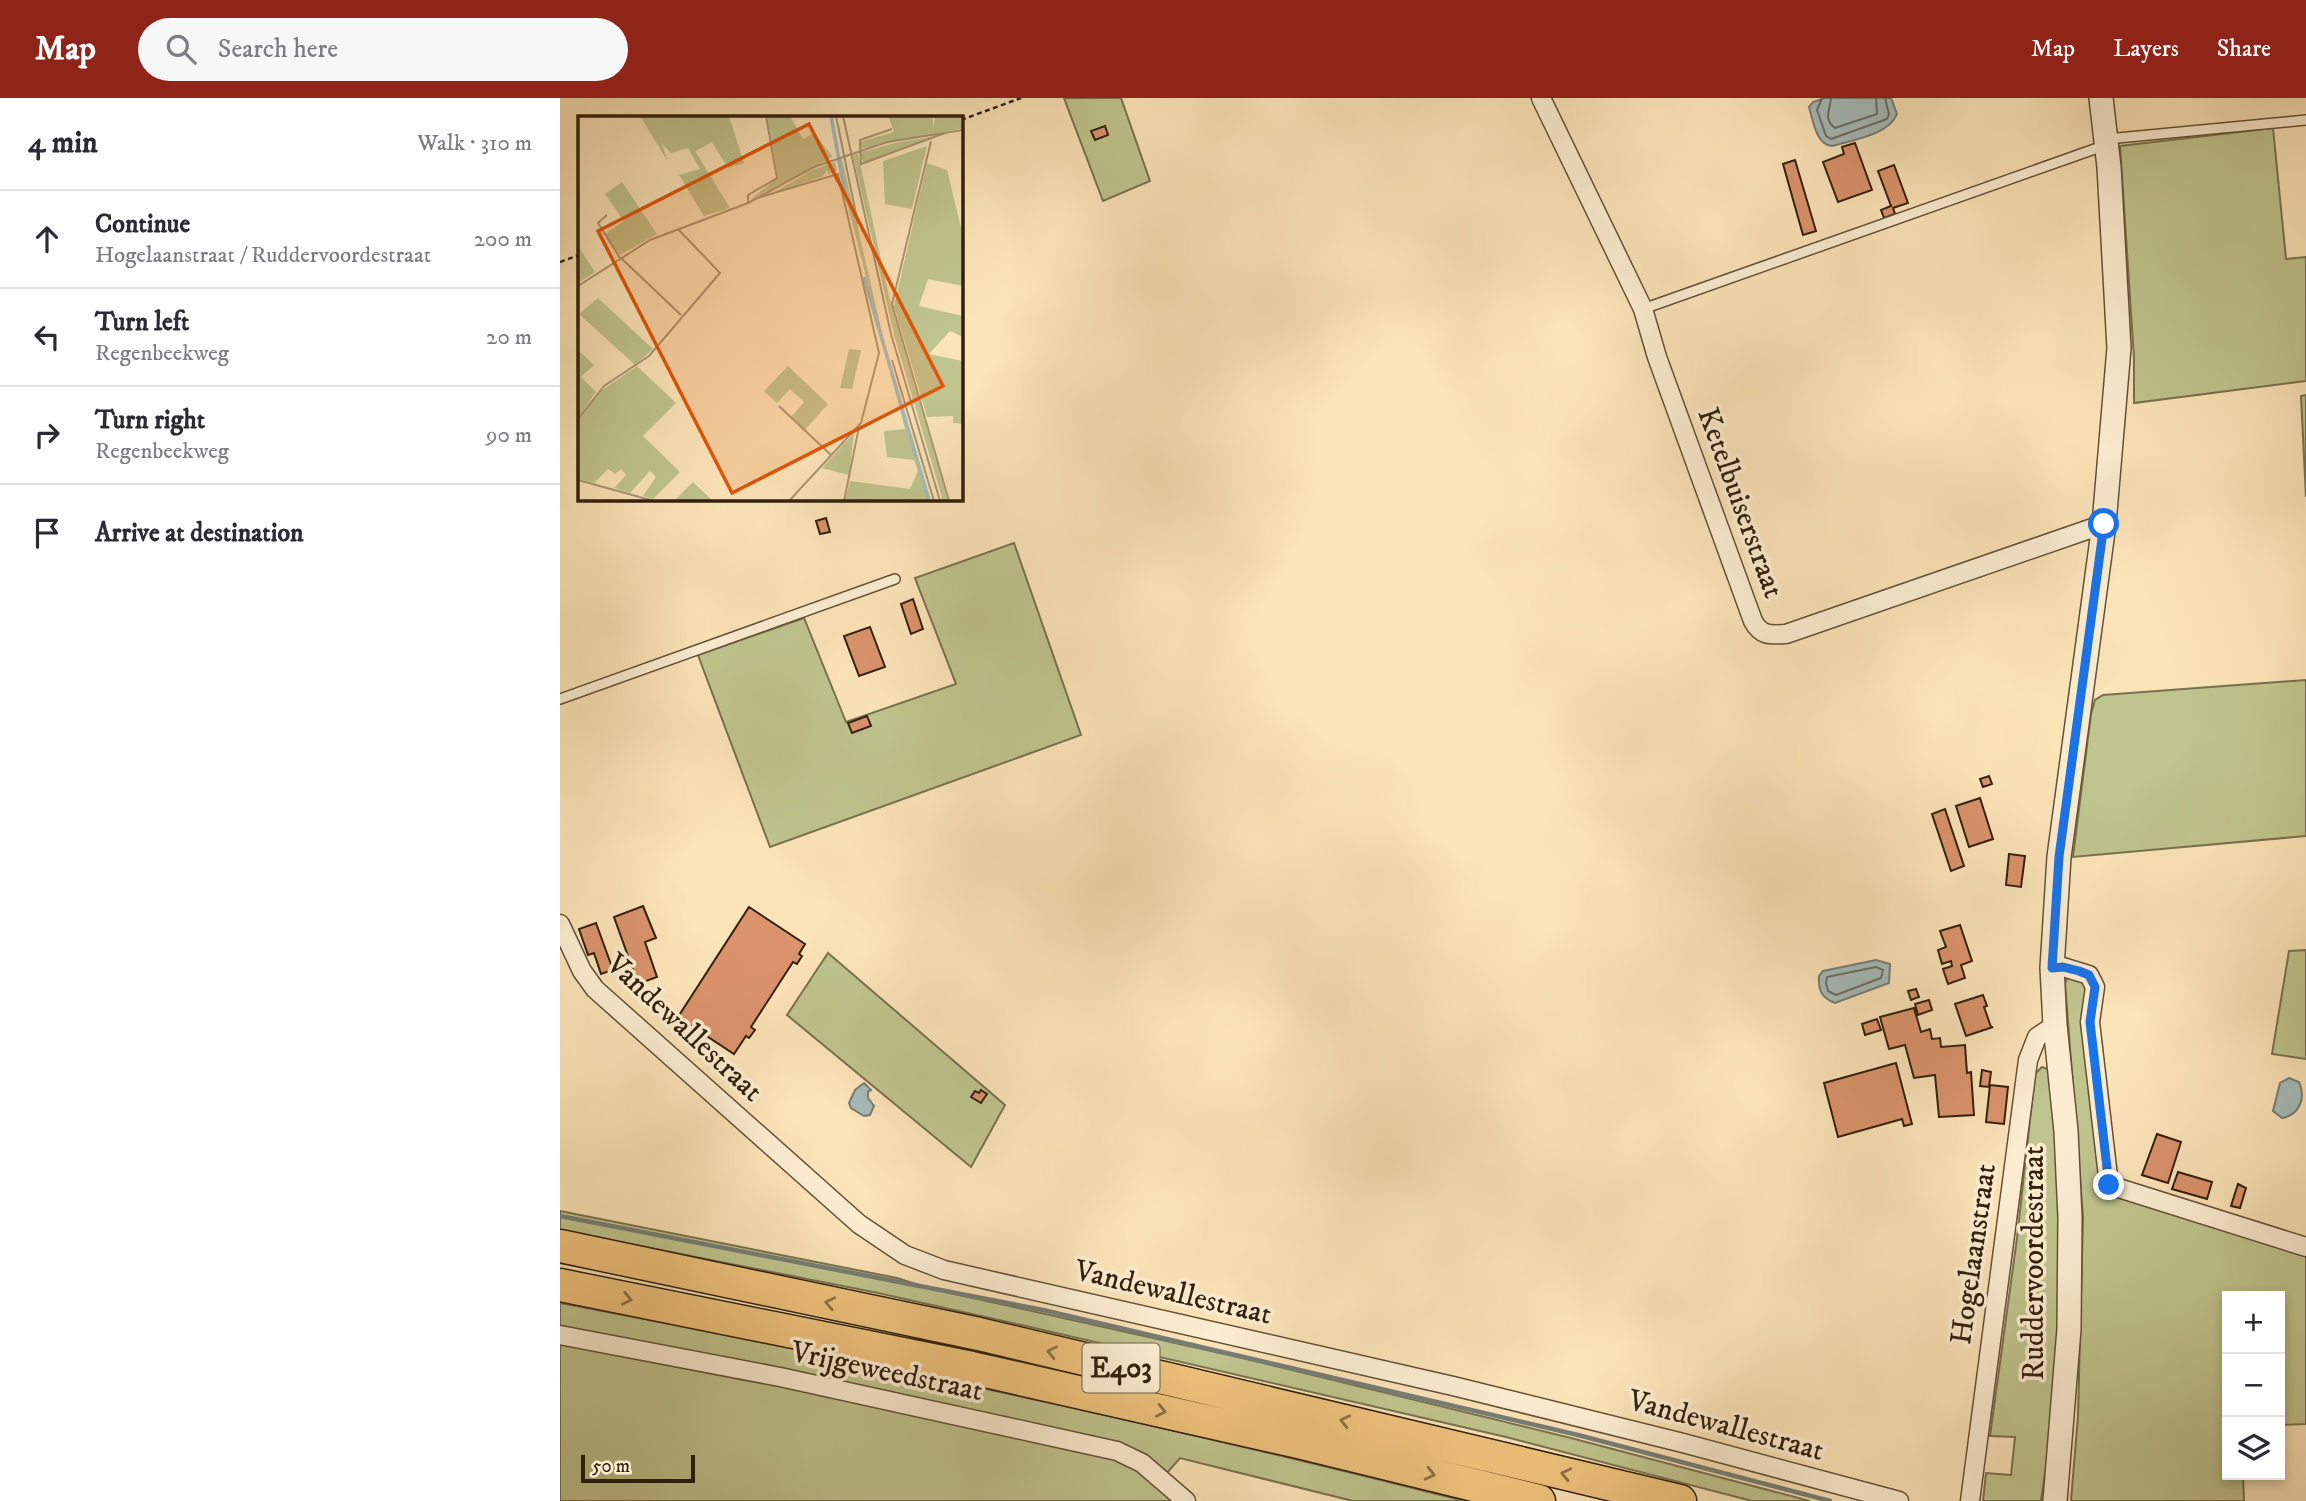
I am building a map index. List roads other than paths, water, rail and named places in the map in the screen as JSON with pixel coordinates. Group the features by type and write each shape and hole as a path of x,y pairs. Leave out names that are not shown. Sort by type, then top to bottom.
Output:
{"highway":[{"name":"E403","path":"560,1246 979,1334 1681,1501"},
{"name":"E403","path":"560,1285 985,1371 1298,1442 1539,1501"}],"street":[{"name":"Ketelbuiserstraat","path":"1541,98 1643,309 1657,356 1754,621 1766,634 1770,636 1798,629 2104,524"},
{"name":"Ruddervoordestraat","path":"2055,1501 2065,1397 2070,1255 2066,1131 2052,968 2059,857 2104,524 2119,348 2101,98"},
{"name":"Vandewallestraat","path":"560,924 564,947 595,989 859,1224 905,1255 944,1270 1480,1392 1899,1501"},
{"path":"2052,968 2063,967 2089,975 2095,987 2090,1022 2109,1185 2306,1247"},
{"name":"Hogelaanstraat","path":"1970,1501 2028,1060 2037,1037 2055,1025"},
{"name":"Vrijgeweedstraat","path":"560,1335 780,1377 1117,1451 1142,1463 1186,1501"}],"lane":[{"path":"1643,309 2106,142 2306,120"},
{"path":"560,699 895,579"}],"water":[{"path":"1825,98 1891,98 1897,114 1893,121 1878,132 1832,146 1827,145 1819,137 1809,107 1813,102"},
{"path":"1876,960 1890,964 1889,983 1835,1003 1822,993 1819,976 1823,971"},
{"path":"2289,1078 2299,1082 2302,1094 2297,1109 2282,1118 2273,1111 2280,1083"},
{"path":"864,1083 871,1090 868,1092 868,1098 874,1106 870,1115 864,1116 851,1108 849,1103 855,1090"}],"waterway":[{"path":"560,1216 1043,1310 1578,1435 1830,1501"}]}
